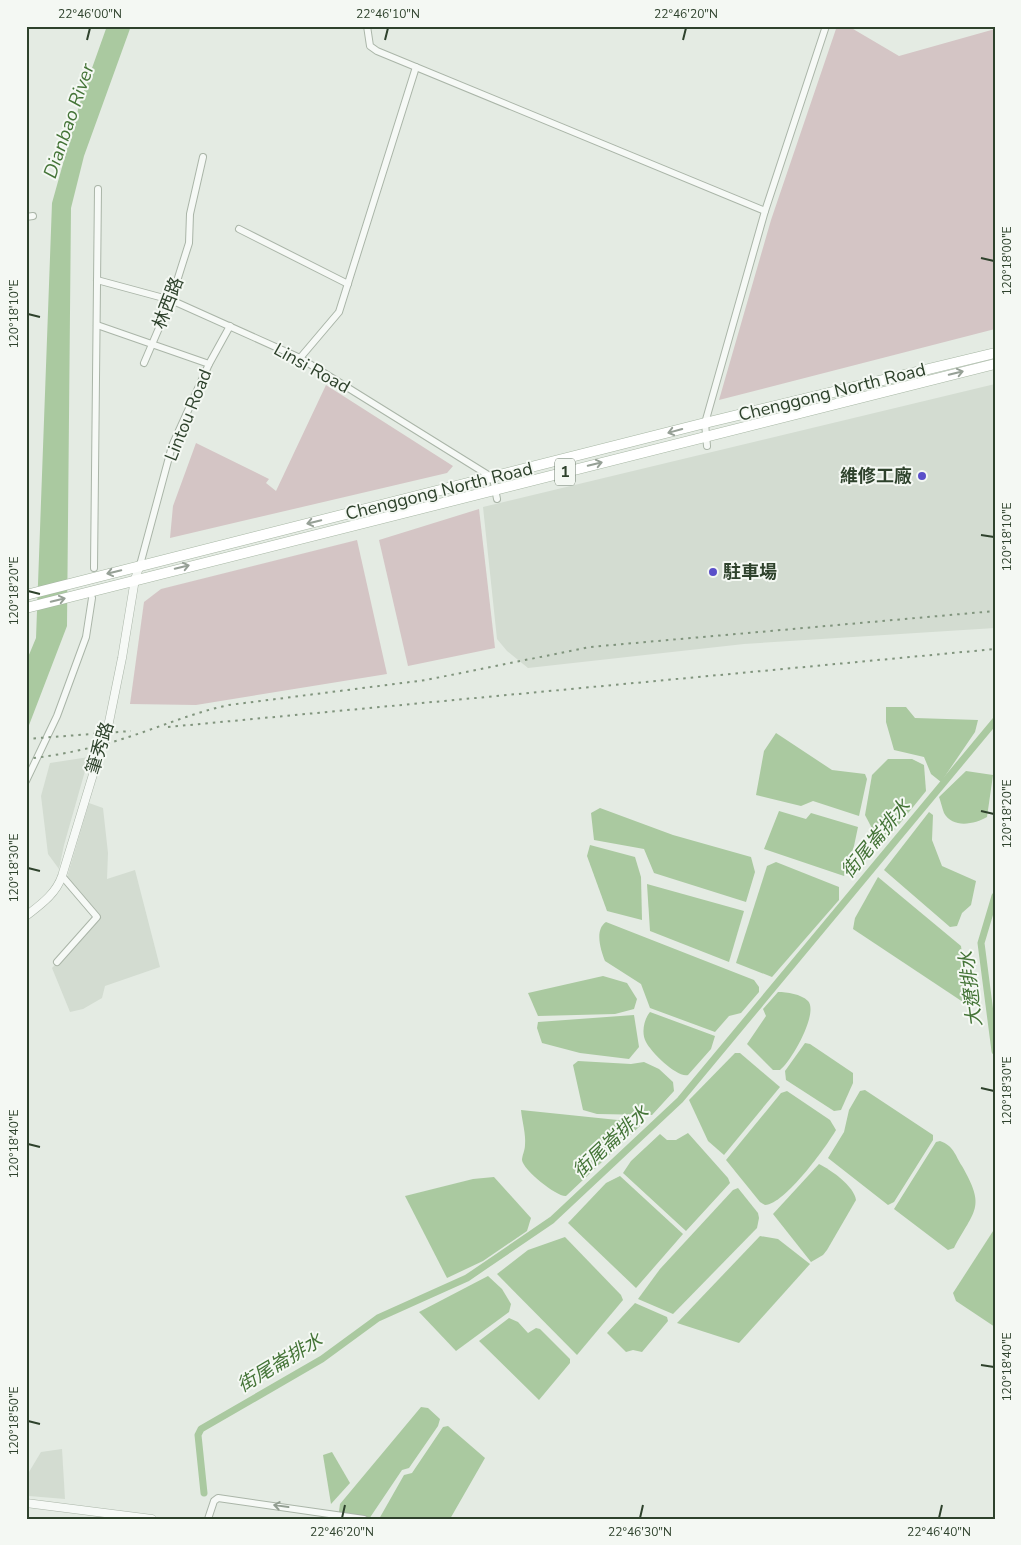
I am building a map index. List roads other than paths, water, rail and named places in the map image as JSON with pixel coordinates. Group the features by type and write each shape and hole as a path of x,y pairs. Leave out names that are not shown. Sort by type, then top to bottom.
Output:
{"main road":[{"name":"Chenggong North Road","path":"26,595 705,423 995,353"},
{"name":"Chenggong North Road","path":"91,595 135,579 497,494 706,441 995,364"},
{"name":"1","path":"26,608 91,595"}],"street":[{"path":"366,26 370,46 416,67 765,212"},
{"path":"706,441 705,423 765,212 826,26"},
{"path":"300,358 339,312 416,67"},
{"name":"林西路","path":"144,362 171,300 189,243 190,214 203,157"},
{"path":"94,568 98,189"},
{"path":"239,229 348,284"},
{"name":"Linsi Road","path":"98,280 171,300 300,358 493,478"},
{"path":"97,325 209,364"},
{"name":"Lintou Road","path":"140,565 172,446 209,364 230,326"},
{"path":"493,478 497,494"},
{"name":"筆秀路","path":"26,916 48,897 59,884 62,876 109,722 135,579 140,565"},
{"path":"26,781 57,716 86,636 91,595"},
{"path":"57,962 97,916 62,876"},
{"path":"208,1519 214,1501 218,1498 364,1519"},
{"path":"26,1503 152,1519"}],"water":[{"path":"107,26 131,26 84,156 71,208 67,626 26,733 26,662 36,638 52,203 81,99"},
{"path":"886,707 906,707 915,718 978,720 975,732 941,782 931,774 924,757 894,750 886,722"},
{"path":"776,733 832,770 865,774 867,779 859,816 813,801 801,806 756,795 764,751"},
{"path":"888,759 912,759 924,765 926,791 888,838 876,836 865,815 872,775"},
{"path":"966,771 993,775 987,817 976,822 964,824 948,818 944,813 939,797"},
{"path":"600,808 673,835 751,857 755,872 746,902 654,873 644,849 594,840 591,813"},
{"path":"779,811 806,819 811,813 858,827 844,876 764,849"},
{"path":"929,812 933,815 932,840 942,866 976,881 971,905 962,913 957,926 950,927 884,870"},
{"path":"590,845 635,857 641,877 642,920 607,911 587,856"},
{"path":"776,862 839,887 839,900 772,977 736,963 767,866"},
{"path":"878,877 961,946 969,1006 853,929 855,918"},
{"path":"647,884 744,911 729,962 650,931"},
{"path":"606,922 754,980 759,987 759,992 741,1013 729,1016 715,1032 650,1008 641,984 605,961 599,935 602,926"},
{"path":"603,976 627,983 637,999 634,1009 615,1014 538,1016 528,993"},
{"path":"778,992 798,995 808,1001 810,1016 791,1058 780,1070 773,1070 747,1044 766,1016 763,1009"},
{"path":"650,1012 715,1036 711,1049 688,1075 683,1075 671,1069 653,1052 646,1042 644,1026"},
{"path":"634,1015 639,1047 629,1059 580,1053 542,1043 537,1028 538,1022"},
{"path":"805,1043 810,1044 853,1073 853,1083 841,1110 834,1111 786,1080 785,1071"},
{"path":"735,1053 740,1053 780,1087 724,1155 708,1141 689,1100"},
{"path":"578,1061 631,1064 644,1062 659,1069 673,1082 674,1091 652,1115 597,1114 583,1110 573,1065"},
{"path":"865,1090 933,1135 933,1140 894,1202 888,1205 828,1158 844,1132 849,1110 860,1091"},
{"path":"787,1091 830,1120 836,1130 824,1149 794,1185 773,1202 765,1205 760,1202 726,1160 781,1093"},
{"path":"521,1110 637,1122 640,1126 566,1196 548,1188 524,1164 522,1160 525,1136"},
{"path":"688,1133 728,1178 730,1183 686,1231 623,1173 631,1161 660,1134 667,1140 676,1140"},
{"path":"940,1141 948,1145 956,1155 974,1191 976,1200 975,1208 967,1225 954,1248 948,1250 894,1209 936,1142"},
{"path":"819,1164 830,1170 847,1184 856,1200 827,1250 823,1255 811,1262 773,1214"},
{"path":"620,1176 683,1234 636,1288 568,1223 606,1183"},
{"path":"494,1177 531,1218 527,1231 483,1261 447,1278 405,1196 473,1179"},
{"path":"738,1188 758,1213 757,1228 673,1314 638,1299 660,1269 733,1190"},
{"path":"995,1228 995,1327 956,1301 953,1293"},
{"path":"760,1236 778,1239 810,1264 739,1343 677,1323"},
{"path":"565,1237 621,1295 623,1300 577,1355 497,1274 528,1250"},
{"path":"488,1276 502,1289 511,1304 509,1312 456,1351 419,1312"},
{"path":"635,1303 667,1317 668,1321 642,1352 633,1350 626,1352 607,1333"},
{"path":"509,1318 518,1322 528,1333 536,1328 540,1329 570,1359 570,1363 539,1400 479,1341"},
{"path":"421,1407 428,1408 440,1419 438,1426 409,1468 402,1470 369,1519 338,1519 340,1504"},
{"path":"448,1426 485,1458 450,1519 379,1519 404,1475 412,1473 443,1427"},
{"path":"332,1452 350,1483 331,1504 323,1455"}],"waterway":[{"name":"街尾崙排水","path":"204,1493 198,1435 201,1429 322,1359 378,1318 467,1278 552,1220 680,1100 995,721"},
{"name":"大遼排水","path":"995,896 981,943 995,1051"}],"railway":[{"path":"26,759 66,753 105,744 197,713 229,705 426,680 590,647 995,611"},
{"path":"168,727 995,649"},
{"path":"26,739 131,731"}],"place":[{"name":"維修工廠","path":"922,476"},
{"name":"駐車場","path":"713,572"}],"water label":[{"name":"Dianbao River","path":"69,121"}]}
